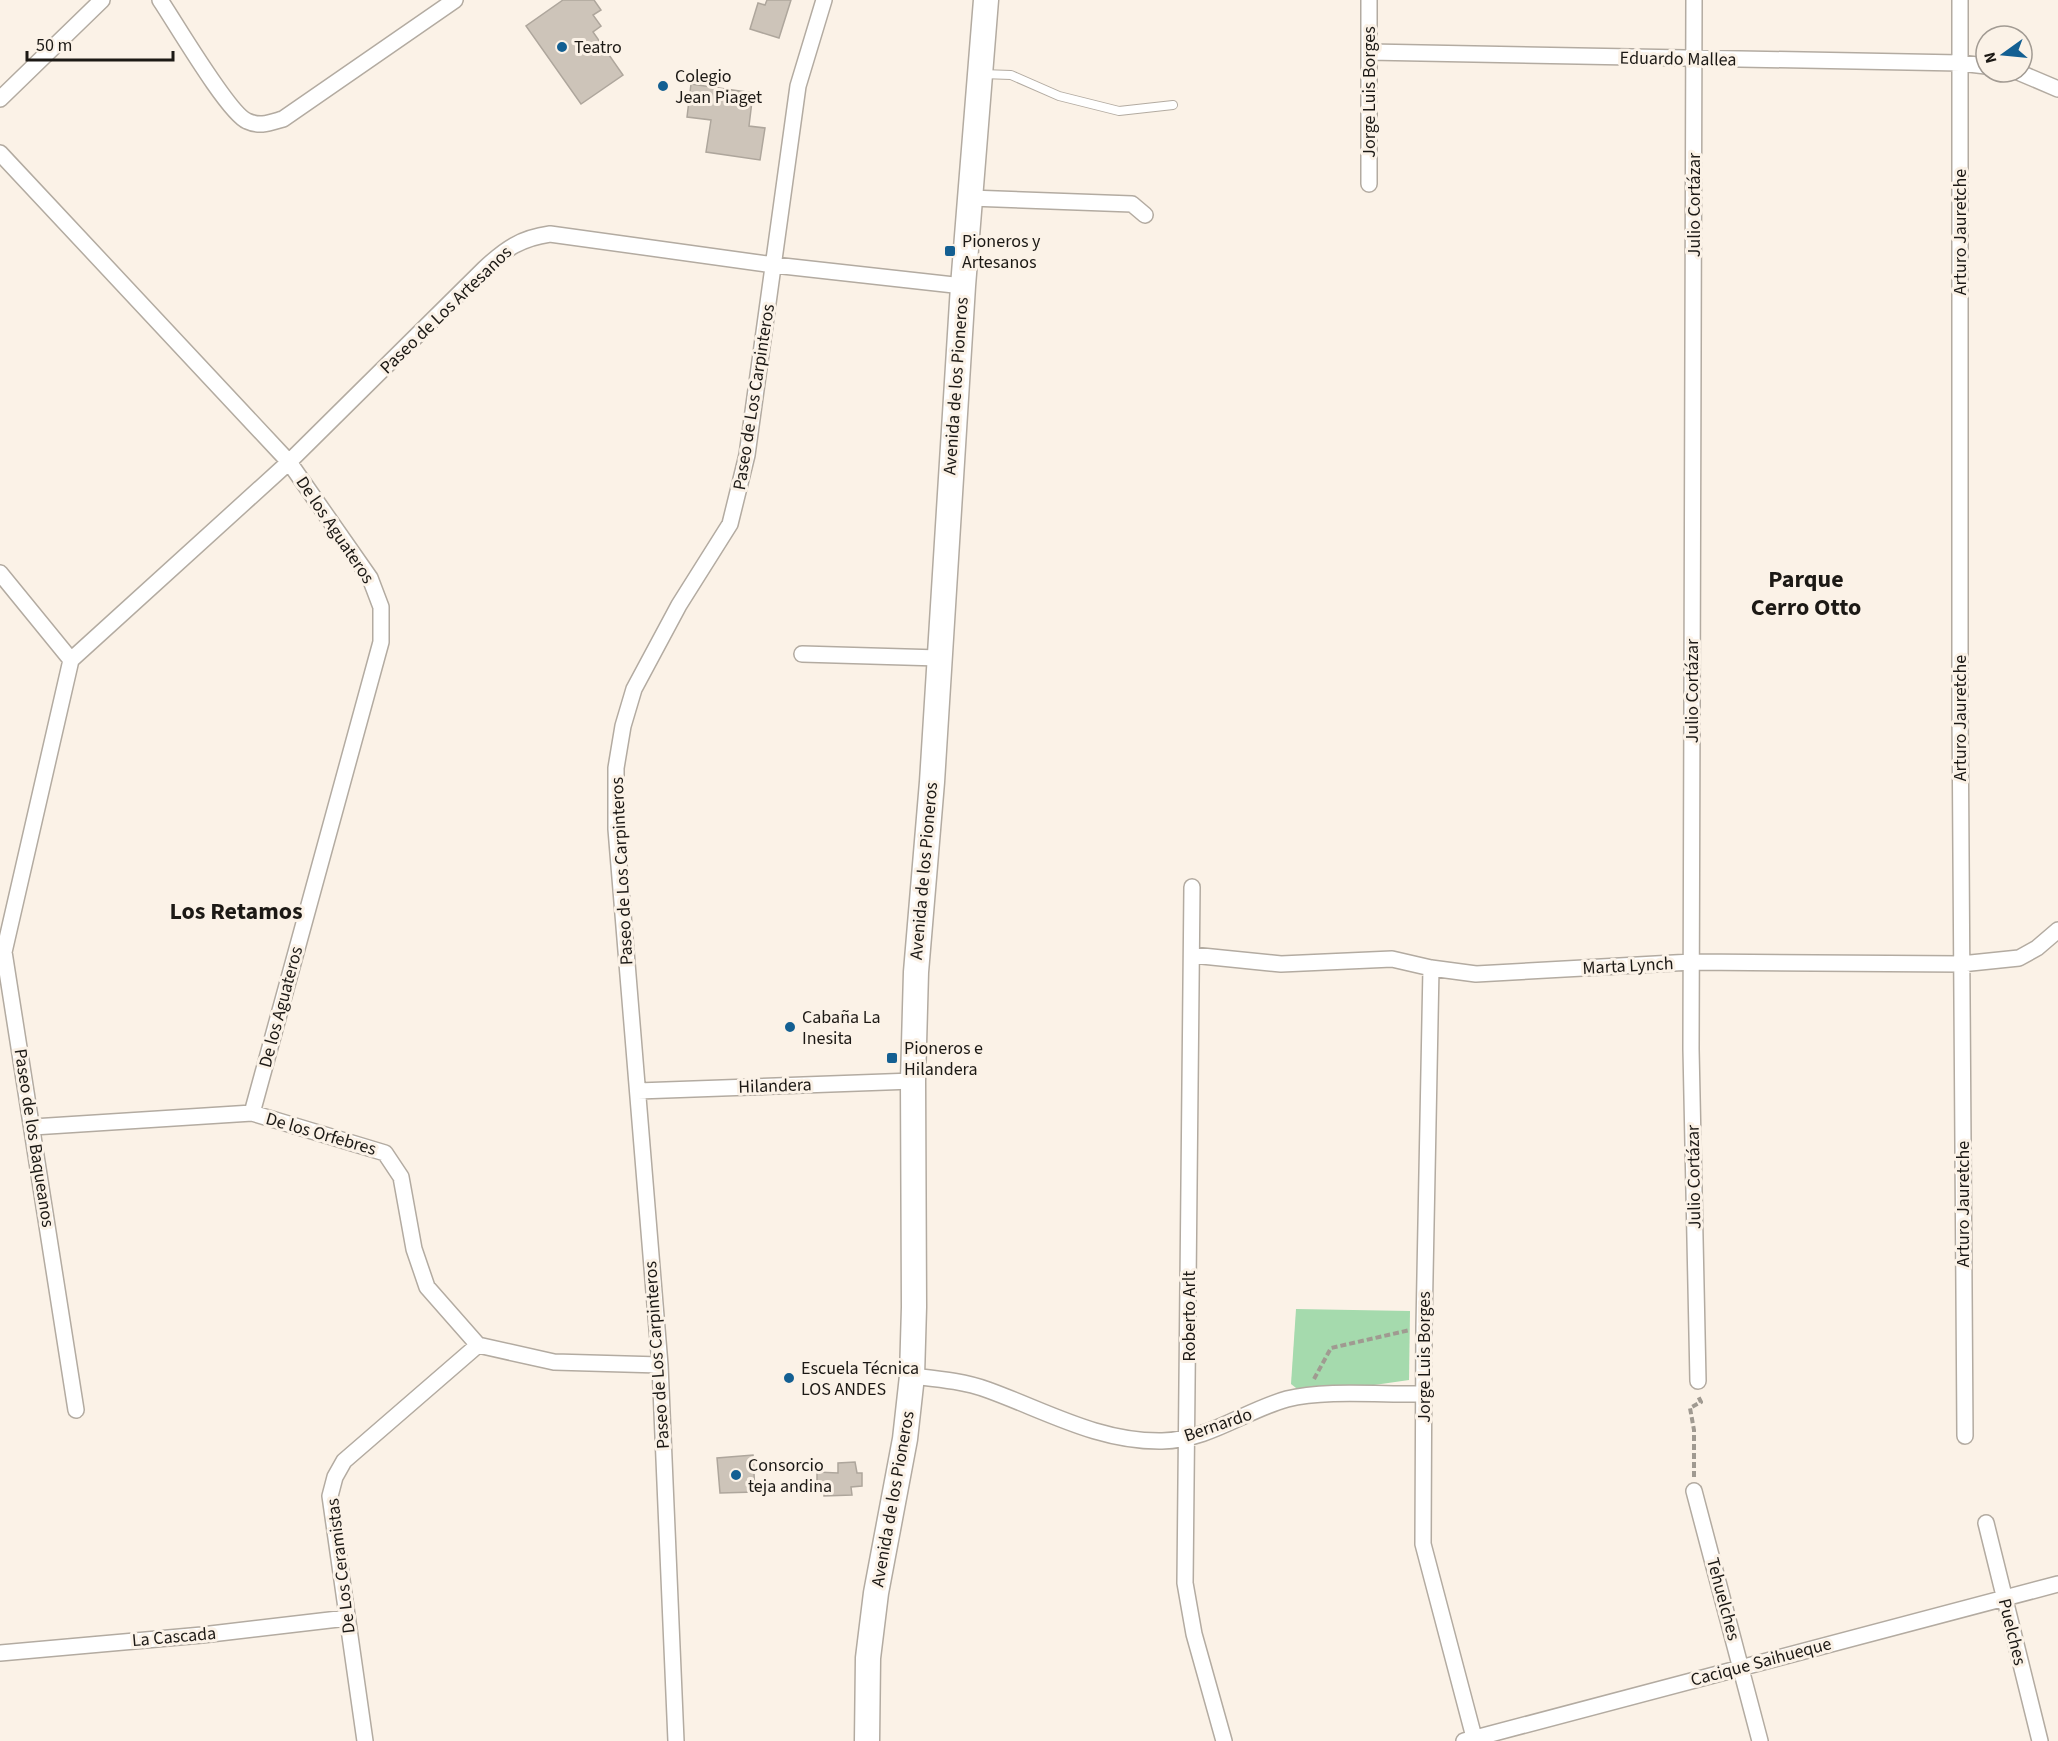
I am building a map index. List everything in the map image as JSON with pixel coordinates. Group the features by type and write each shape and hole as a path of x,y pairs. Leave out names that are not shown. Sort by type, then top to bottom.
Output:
{"main road":[{"name":"Avenida de los Pioneros","path":"867,1741 868,1658 875,1604 904,1450 912,1376 913,1081 916,972 932,782 963,286 986,0"}],"street":[{"path":"0,99 102,0"},
{"path":"160,0 228,102 244,120 260,125 283,119 455,0"},
{"name":"Paseo de Los Carpinteros","path":"675,1741 660,1365 616,829 616,768 622,726 634,689 679,605 730,524 747,455 798,86 824,0"},
{"name":"Jorge Luis Borges","path":"1369,0 1369,184"},
{"name":"Julio Cortázar","path":"1694,0 1692,962 1698,1381"},
{"name":"Arturo Jauretche","path":"1960,0 1961,964 1965,1436"},
{"name":"Eduardo Mallea","path":"1369,52 1974,65"},
{"path":"2034,79 2058,89"},
{"name":"De los Aguateros","path":"0,153 289,462 370,578 381,607 381,642 252,1113"},
{"path":"970,198 1132,204 1145,215"},
{"name":"Paseo de Los Artesanos","path":"71,660 289,462 484,269 508,247 528,237 550,234 577,237 774,266 963,286"},
{"path":"0,573 71,660"},
{"path":"802,654 939,658"},
{"name":"Paseo de los Baqueanos","path":"71,660 2,953 33,1127 76,1410"},
{"name":"Roberto Arlt","path":"1192,887 1185,1583 1194,1634 1224,1741"},
{"name":"Marta Lynch","path":"1192,955 1281,964 1392,959 1431,969 1476,974 1692,962 1961,964 2019,958 2037,948 2058,930"},
{"name":"Jorge Luis Borges","path":"1431,969 1424,1327 1423,1544 1471,1740"},
{"name":"Hilandera","path":"638,1091 913,1081"},
{"name":"De los Orfebres","path":"33,1127 207,1114 252,1113 385,1153 401,1177 414,1250 426,1287 478,1345"},
{"path":"478,1345 554,1362 660,1365"},
{"name":"De Los Ceramistas","path":"364,1741 330,1496 335,1478 344,1461 478,1345"},
{"name":"Bernardo","path":"912,1376 960,1382 987,1390 1102,1435 1162,1441 1188,1439 1285,1400 1305,1395 1424,1394"},
{"name":"Tehuelches","path":"1694,1491 1760,1741"},
{"name":"Puelches","path":"1986,1524 2040,1741"},
{"name":"Cacique Saihueque","path":"1471,1740 2058,1584"},
{"name":"La Cascada","path":"0,1653 202,1635 347,1618"}],"lane":[{"path":"980,74 1011,75 1059,96 1119,111 1173,105"}],"path":[{"path":"1305,1395 1331,1348 1424,1327"},
{"path":"1694,1491 1694,1430 1690,1408 1701,1402 1695,1390 1698,1381"}],"green space":[{"path":"1296,1309 1410,1311 1409,1380 1305,1395 1291,1384"}],"building":[{"path":"563,0 594,0 601,10 593,15 601,26 593,32 623,75 581,104 526,26"},
{"path":"767,0 791,0 779,38 750,29 758,3 765,5"},
{"path":"691,84 753,93 749,126 765,128 760,160 706,152 711,120 687,117"},
{"name":"Consorcio teja andina","path":"753,1455 755,1492 720,1493 717,1458"},
{"name":"Consorcio teja andina","path":"855,1462 857,1473 862,1473 862,1486 851,1487 852,1495 824,1496 824,1487 817,1487 817,1472 838,1473 838,1463"}],"place":[{"name":"Teatro","path":"562,47"},
{"name":"Colegio Jean Piaget","path":"663,86"},
{"name":"Pioneros y Artesanos","path":"950,251"},
{"name":"Cabaña La Inesita","path":"790,1027"},
{"name":"Pioneros e Hilandera","path":"892,1058"},
{"name":"Escuela Técnica LOS ANDES","path":"789,1378"},
{"name":"Consorcio teja andina","path":"736,1475"}],"district":[{"name":"Parque Cerro Otto","path":"1806,593"},
{"name":"Los Retamos","path":"236,911"}]}
